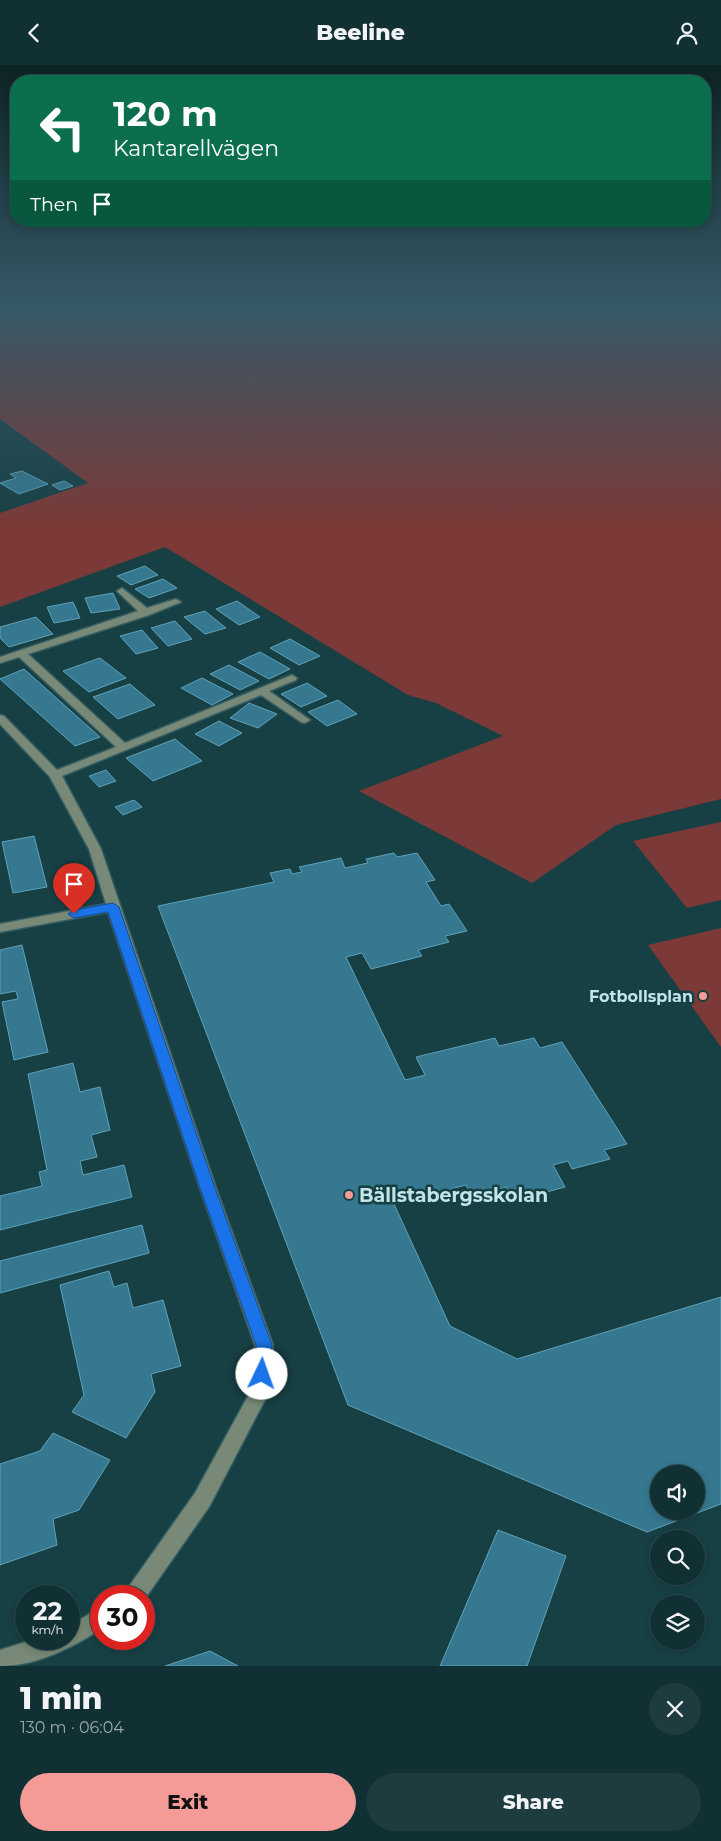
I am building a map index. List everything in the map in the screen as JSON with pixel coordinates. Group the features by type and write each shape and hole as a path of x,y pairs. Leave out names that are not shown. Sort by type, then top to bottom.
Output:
{"street":[{"path":"122,591 146,613"},
{"path":"0,660 176,602"},
{"path":"21,653 124,749"},
{"path":"55,775 124,749 292,678"},
{"path":"262,691 305,720"},
{"path":"0,718 55,775 95,849 208,1188 264,1345 262,1388 202,1501 142,1585"},
{"path":"0,928 113,907"},
{"path":"0,1661 33,1650"}],"shaded area":[{"path":"0,379 721,379 721,799 616,825 532,883 359,791 503,736 436,703 408,695 165,547 0,607 0,513 88,483 0,419"},
{"path":"721,822 721,900 687,908 633,841"},
{"name":"Fotbollsplan","path":"721,928 721,1047 648,945"}],"building":[{"path":"22,471 48,484 19,494 0,483 16,478 10,474"},
{"path":"64,481 73,486 60,490 52,485"},
{"path":"145,566 158,575 131,585 117,576"},
{"path":"163,579 177,588 149,598 135,589"},
{"path":"113,593 120,609 91,613 85,598"},
{"path":"237,601 260,617 239,625 216,609"},
{"path":"73,602 80,618 54,623 47,607"},
{"path":"205,611 226,628 205,634 184,617"},
{"path":"36,617 53,634 9,647 0,638 0,627"},
{"path":"175,621 192,639 168,646 151,628"},
{"path":"142,630 158,648 136,654 120,636"},
{"path":"290,639 320,656 299,665 270,648"},
{"path":"260,652 290,669 269,679 238,662"},
{"path":"100,658 126,678 89,692 63,671"},
{"path":"229,665 259,681 240,690 210,674"},
{"path":"24,669 100,737 75,746 0,679"},
{"path":"202,678 233,694 212,705 181,688"},
{"path":"307,683 327,696 301,707 281,694"},
{"path":"130,684 155,705 118,719 93,697"},
{"path":"338,700 357,714 327,726 308,712"},
{"path":"249,703 277,714 258,728 230,718"},
{"path":"219,721 242,733 219,746 195,734"},
{"path":"175,739 202,761 153,781 126,758"},
{"path":"106,770 116,781 99,787 89,776"},
{"path":"134,800 142,807 123,815 115,807"},
{"path":"34,836 47,887 13,893 2,842"},
{"name":"Bällstabergsskolan","path":"394,853 397,857 417,853 435,880 426,882 441,906 449,904 467,931 445,936 449,942 418,950 422,956 371,969 362,953 346,957 405,1080 425,1075 416,1057 495,1038 499,1046 534,1038 540,1048 562,1042 627,1144 604,1150 610,1159 572,1169 568,1161 553,1165 565,1187 514,1201 506,1187 472,1198 466,1185 394,1204 450,1326 517,1359 721,1297 721,1504 705,1510 705,1465 650,1465 650,1520 679,1520 647,1532 348,1405 158,906 274,882 270,873 290,869 292,874 302,872 299,867 341,858 345,868 368,863 366,859"},
{"path":"22,945 48,1052 14,1060 2,1002 18,999 16,991 0,994 0,950"},
{"path":"73,1063 80,1092 100,1087 110,1130 91,1135 97,1157 80,1161 83,1175 124,1165 132,1197 0,1230 0,1196 42,1186 39,1172 47,1170 28,1074"},
{"path":"142,1225 149,1253 0,1293 0,1261"},
{"path":"109,1271 114,1287 127,1283 133,1308 163,1300 181,1366 151,1374 155,1392 126,1438 72,1412 84,1395 60,1285"},
{"path":"53,1433 110,1460 79,1510 53,1519 57,1545 0,1565 0,1464 40,1451"},
{"path":"498,1530 566,1556 527,1666 440,1666"},
{"path":"210,1651 238,1666 165,1666"}],"place":[{"name":"Fotbollsplan","path":"703,996"},
{"name":"Bällstabergsskolan","path":"349,1195"}],"route":[{"path":"74,914 113,907 208,1188 264,1345 262,1374"}]}
